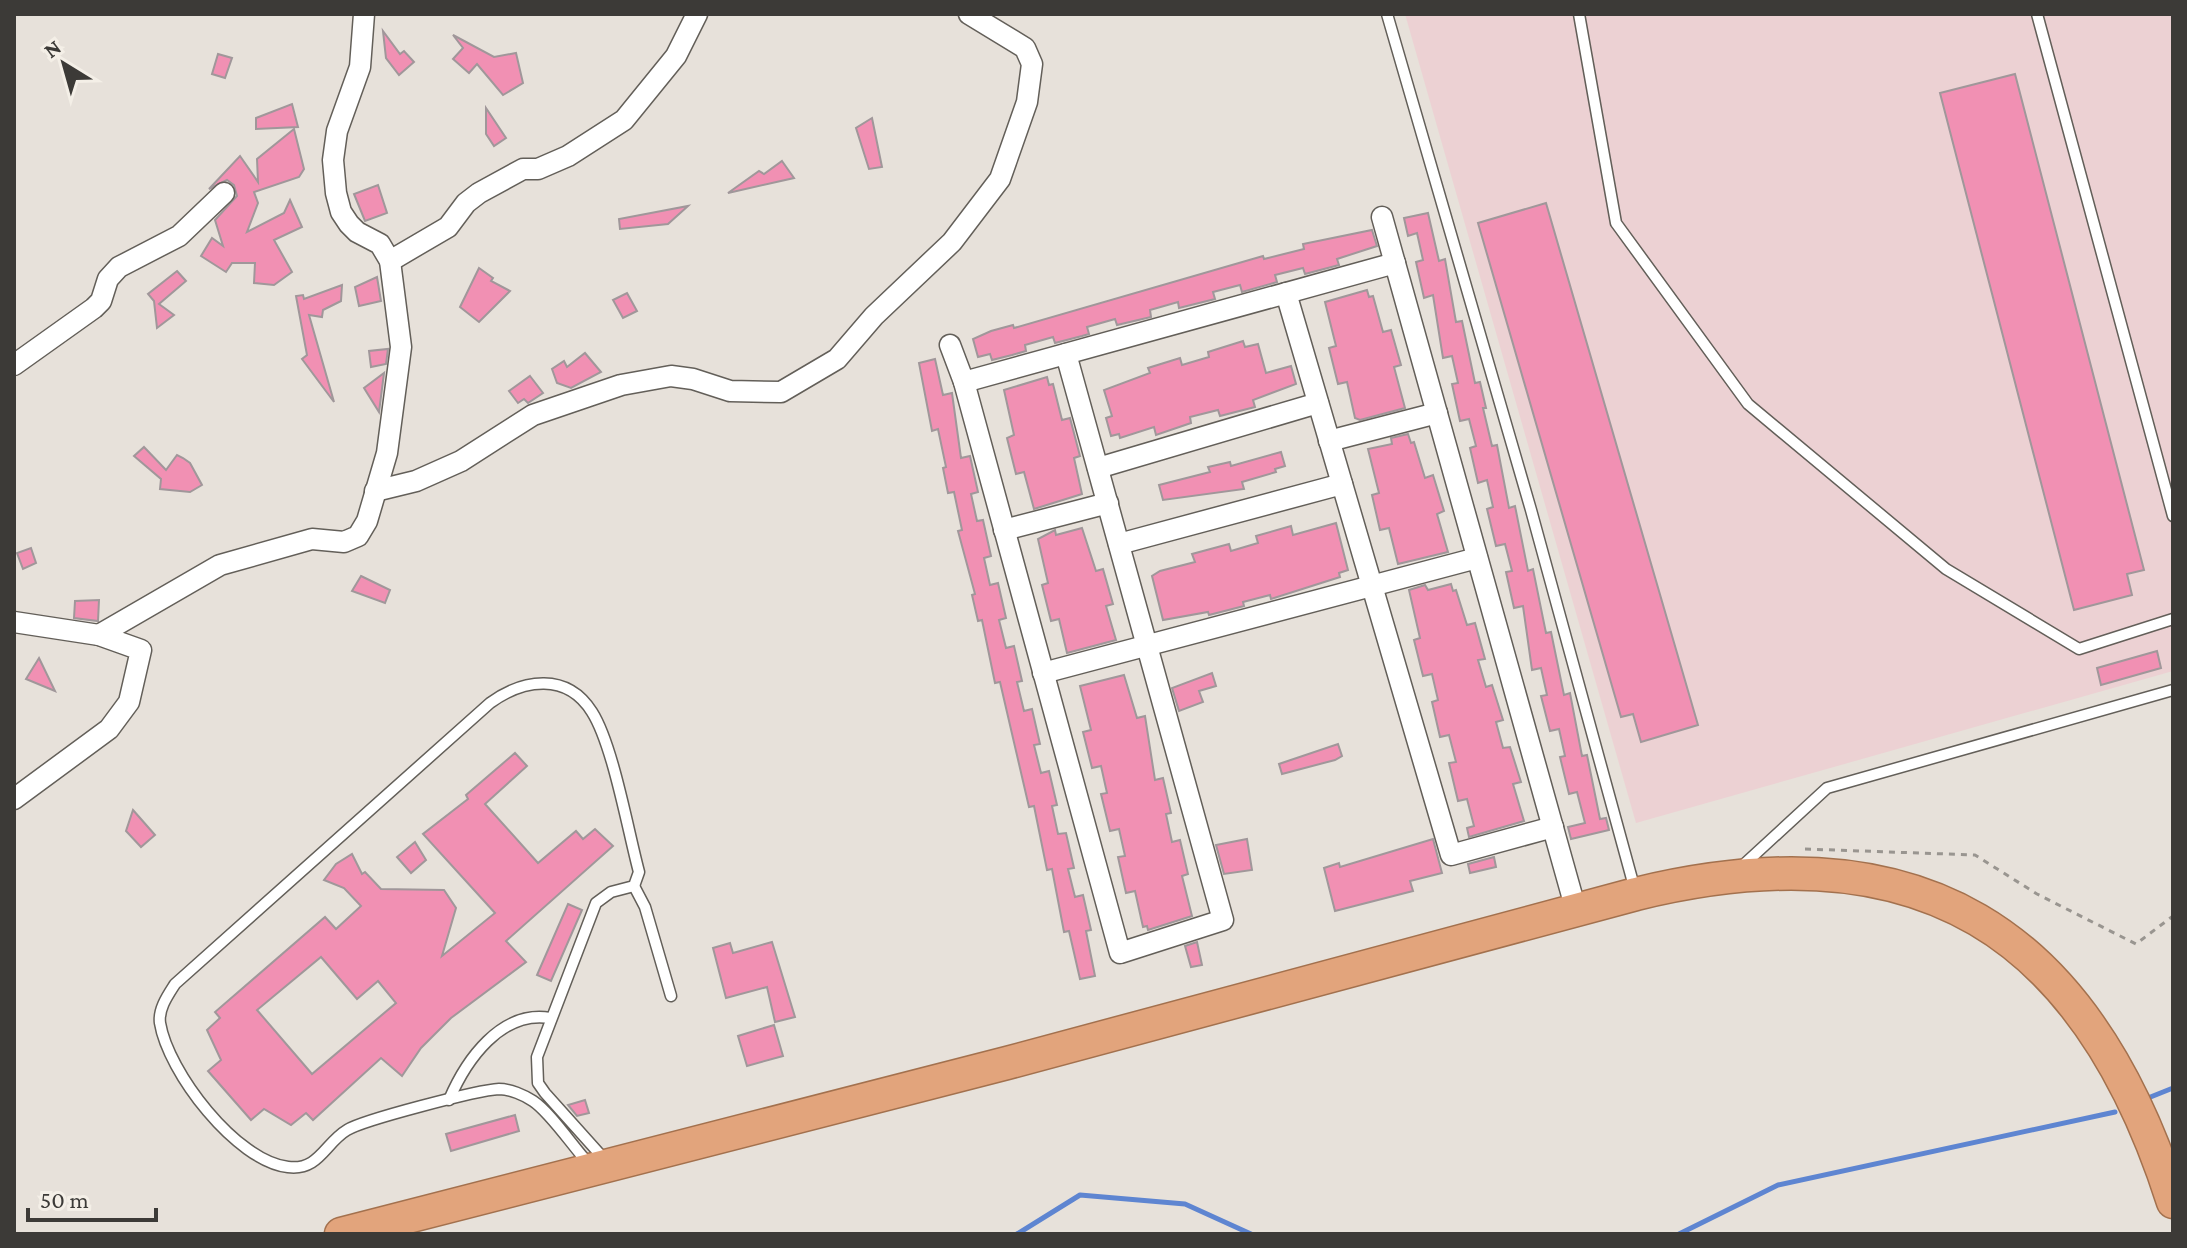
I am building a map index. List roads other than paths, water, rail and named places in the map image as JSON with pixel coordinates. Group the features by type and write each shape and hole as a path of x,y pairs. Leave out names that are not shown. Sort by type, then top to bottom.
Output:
{"highway":[{"path":"341,1234 1636,894 1782,872 1883,881 1923,893 1964,913 2031,957 2065,991 2119,1069 2157,1150 2173,1202"}],"street":[{"path":"99,635 220,565 312,539 344,542 358,536 375,491 396,405 401,347 390,261 380,244 349,224 341,212 336,193 333,160 337,131 360,67 364,14"},
{"path":"390,261 432,239 479,193 523,169 538,169 568,156 624,120 676,56 697,14"},
{"path":"375,491 416,481 461,461 533,415 621,385 671,376 693,379 730,391 773,393 781,392 837,359 874,316 952,242 1000,179 1027,102 1032,64 1025,48 969,14"},
{"path":"14,365 94,308 101,301 108,279 119,267 179,236 224,193"},
{"path":"1382,217 1576,910"},
{"path":"964,382 1395,263"},
{"path":"1286,293 1451,855 1553,827"},
{"path":"950,345 964,382 1120,953 1223,920 1066,354"},
{"path":"1098,468 1318,403"},
{"path":"1329,441 1437,413"},
{"path":"1119,544 1342,484"},
{"path":"1004,530 1108,503"},
{"path":"1043,673 1477,558"},
{"path":"14,622 99,635 141,650 129,702 109,729 14,799"}],"lane":[{"path":"1387,14 1535,525 1636,894"},
{"path":"1579,14 1616,223 1748,404 1946,569 2079,649 2173,619"},
{"path":"2037,14 2173,516"},
{"path":"602,1167 535,1102 501,1089 349,1128 311,1163 285,1167 257,1155 231,1134 194,1093 179,1071 159,1021 165,1000 175,984 490,703 507,690 530,682 563,687 584,701 593,712 603,736 639,872 634,886 645,907 671,996"},
{"path":"1729,878 1827,788 2173,690"},
{"path":"602,1167 538,1083 537,1057 596,903 611,892 634,886"},
{"path":"449,1100 472,1057 510,1023 532,1015 550,1018"}],"waterway":[{"path":"2148,1098 2173,1088"},
{"path":"1679,1234 1778,1185 2115,1112"},
{"path":"1017,1234 1080,1195 1185,1204 1251,1234"}]}
